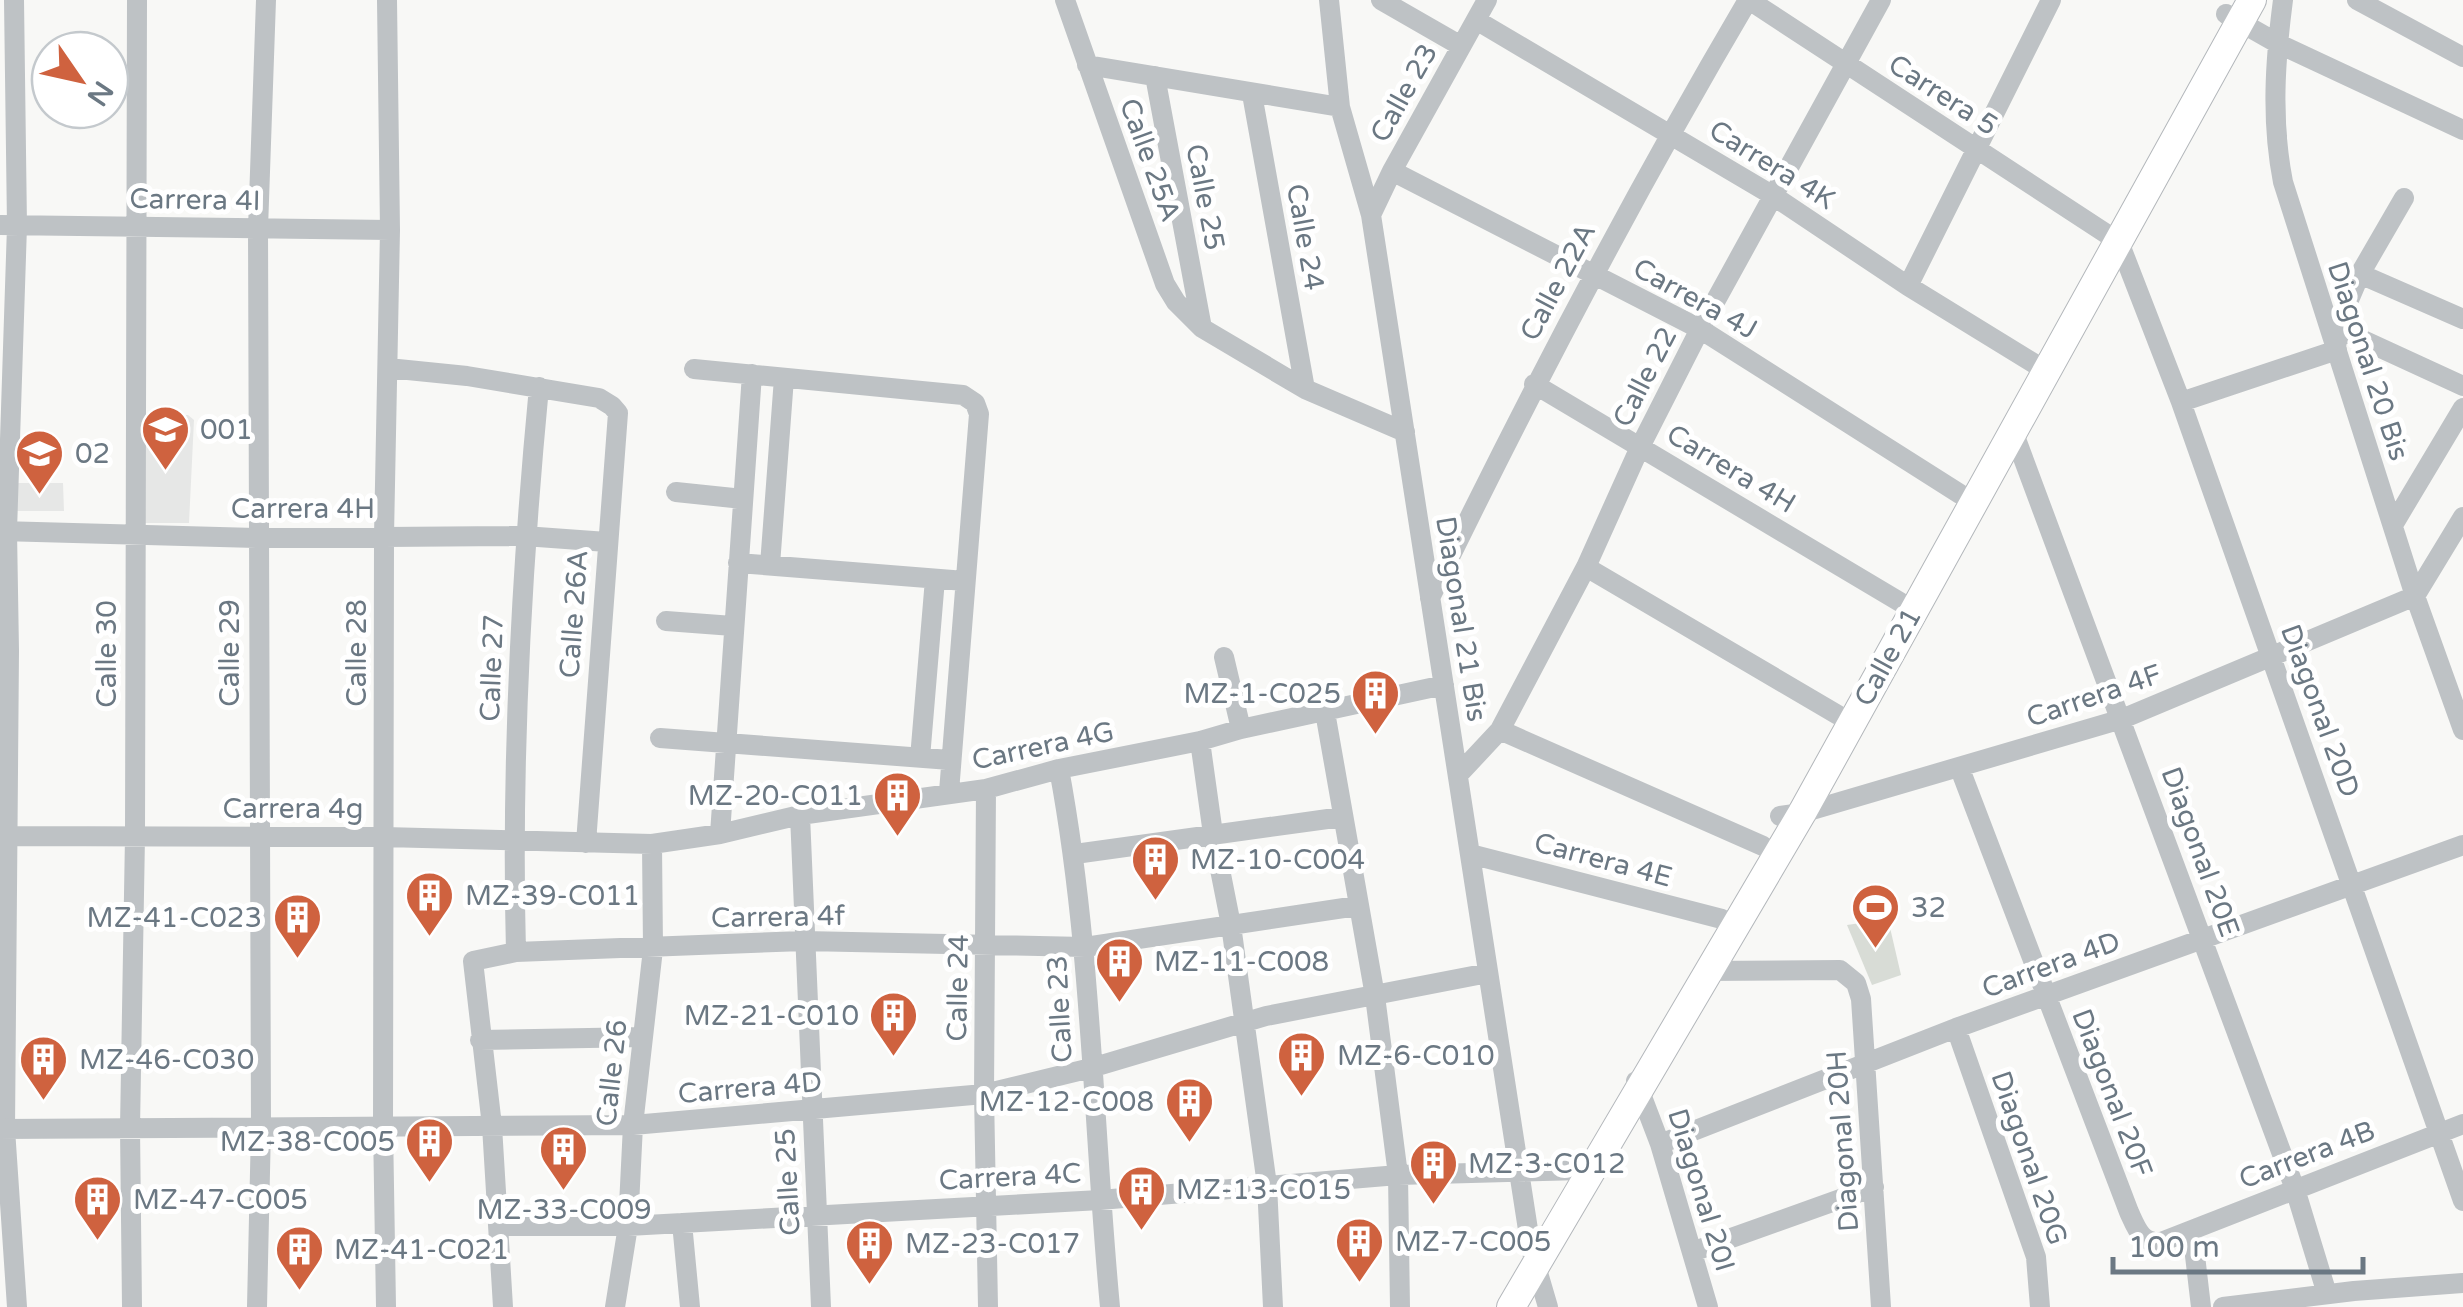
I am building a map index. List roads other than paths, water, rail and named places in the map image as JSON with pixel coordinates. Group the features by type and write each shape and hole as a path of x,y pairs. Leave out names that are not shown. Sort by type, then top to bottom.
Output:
{"main road":[{"name":"Calle 21","path":"1512,1307 1534,1256 1582,1170 1638,1084 1722,919 1763,846 1791,814 1838,715 1900,602 1960,494 2040,370 2238,9"},
{"name":"Calle 21","path":"1498,1307 1534,1256 1706,971 1791,814 2013,431 2040,370"}],"street":[{"path":"14,0 3,531 3,1128 16,1307"},
{"name":"Calle 30","path":"132,1307 137,0"},
{"name":"Calle 29","path":"257,1307 261,1127 258,228 266,0"},
{"name":"Calle 28","path":"386,1307 384,536 390,230 387,0"},
{"name":"Calle 25A","path":"1065,0 1165,284 1190,319 1305,389 1405,432"},
{"name":"Diagonal 21 Bis","path":"1329,0 1340,108 1372,215 1518,1172 1548,1307"},
{"path":"1381,0 1461,46"},
{"name":"Calle 23","path":"1372,215 1392,171 1487,0"},
{"name":"Carrera 5","path":"1748,0 2114,237"},
{"name":"Calle 22A","path":"1430,598 1593,273 1669,133 1748,0"},
{"name":"Calle 22","path":"1458,776 1500,730 1586,566 1700,329 1881,0"},
{"path":"1908,286 2050,0"},
{"name":"Diagonal 20 Bis","path":"2283,0 2277,43 2274,136 2283,182 2415,596 2458,702 2463,730"},
{"path":"2357,0 2463,57"},
{"path":"2238,9 2277,43 2462,127"},
{"name":"Carrera 4K","path":"1476,20 1772,195 2040,370"},
{"path":"1087,64 1340,108"},
{"name":"Calle 25","path":"1155,76 1202,328"},
{"name":"Calle 24","path":"1252,94 1305,389"},
{"name":"Carrera 4J","path":"1392,171 1700,329 1960,494"},
{"path":"2182,402 2337,350 2338,328 2360,274 2404,198"},
{"name":"Carrera 4I","path":"8,226 390,230"},
{"name":"Diagonal 20D","path":"2114,237 2182,402 2463,1201"},
{"path":"2360,274 2463,319"},
{"path":"2338,328 2463,386"},
{"path":"388,368 539,387"},
{"path":"694,369 963,396 975,402 979,414 949,792"},
{"path":"720,834 752,374"},
{"path":"770,565 784,378"},
{"name":"Carrera 4H","path":"1534,384 1900,602"},
{"name":"Calle 26A","path":"539,387 599,398 618,413 586,843"},
{"name":"Calle 27","path":"516,952 513,842 524,536 539,387"},
{"path":"2394,525 2463,408"},
{"name":"Diagonal 20E","path":"2013,431 2295,1189 2327,1294"},
{"path":"676,492 742,499"},
{"path":"2415,596 2463,516"},
{"name":"Carrera 4H","path":"3,531 258,538 524,536 607,542"},
{"path":"738,563 965,581"},
{"path":"1586,566 1838,715"},
{"path":"920,758 935,579"},
{"name":"Carrera 4F","path":"1791,814 2122,720 2415,596"},
{"path":"666,622 733,626"},
{"path":"1224,657 1241,729"},
{"name":"Carrera 4G","path":"586,843 652,844 720,834 800,815 986,789 1059,768 1200,742 1241,729 1444,686"},
{"path":"1325,712 1374,996 1398,1175 1400,1307"},
{"path":"1500,730 1763,846"},
{"path":"660,738 950,760"},
{"path":"1200,742 1212,834 1231,925 1267,1185 1273,1307"},
{"name":"Calle 23","path":"1059,768 1075,854 1085,947 1090,1068 1110,1307"},
{"name":"Diagonal 20F","path":"1960,769 2129,1212"},
{"name":"Calle 24","path":"986,789 984,1094 988,1307"},
{"name":"Calle 25","path":"800,815 821,1307"},
{"path":"1075,854 1342,817"},
{"name":"Carrera 4g","path":"3,836 384,837 586,843"},
{"name":"Calle 26","path":"614,1307 628,1226 633,1125 653,948 652,844"},
{"name":"Carrera 4D","path":"1660,1144 1956,1028 2463,845"},
{"name":"Carrera 4E","path":"1470,854 1722,919"},
{"name":"Carrera 4f","path":"480,1040 472,961 516,952 804,941 1085,947 1357,906"},
{"name":"Diagonal 20H","path":"1706,971 1833,970 1849,974 1862,999 1880,1307"},
{"name":"Carrera 4D","path":"3,1128 633,1125 984,1094 1090,1068 1244,1022 1488,973"},
{"name":"Diagonal 20G","path":"1956,1028 2036,1257 2040,1307"},
{"path":"503,1307 492,1126 480,1040 642,1037"},
{"name":"Diagonal 20I","path":"1638,1084 1660,1144 1708,1307"},
{"name":"Carrera 4B","path":"2129,1212 2138,1232 2154,1242 2463,1124"},
{"name":"Carrera 4C","path":"500,1226 628,1226 1100,1200 1398,1175 1582,1170"},
{"path":"1692,1252 1874,1187"},
{"path":"682,1223 690,1307"},
{"path":"2192,1230 2201,1307"},
{"path":"2223,1307 2327,1294 2355,1299 2461,1290"}],"place":[{"name":"001","path":"165,472"},
{"name":"02","path":"40,496"},
{"name":"MZ-1-C025","path":"1376,736"},
{"name":"MZ-20-C011","path":"898,838"},
{"name":"MZ-10-C004","path":"1155,902"},
{"name":"MZ-39-C011","path":"430,938"},
{"name":"32","path":"1876,950"},
{"name":"MZ-41-C023","path":"297,960"},
{"name":"MZ-11-C008","path":"1119,1004"},
{"name":"MZ-21-C010","path":"894,1058"},
{"name":"MZ-6-C010","path":"1302,1098"},
{"name":"MZ-46-C030","path":"44,1102"},
{"name":"MZ-12-C008","path":"1189,1144"},
{"name":"MZ-38-C005","path":"430,1184"},
{"name":"MZ-33-C009","path":"564,1192"},
{"name":"MZ-3-C012","path":"1433,1206"},
{"name":"MZ-13-C015","path":"1141,1232"},
{"name":"MZ-47-C005","path":"98,1242"},
{"name":"MZ-7-C005","path":"1360,1284"},
{"name":"MZ-23-C017","path":"870,1286"},
{"name":"MZ-41-C021","path":"299,1292"}]}
